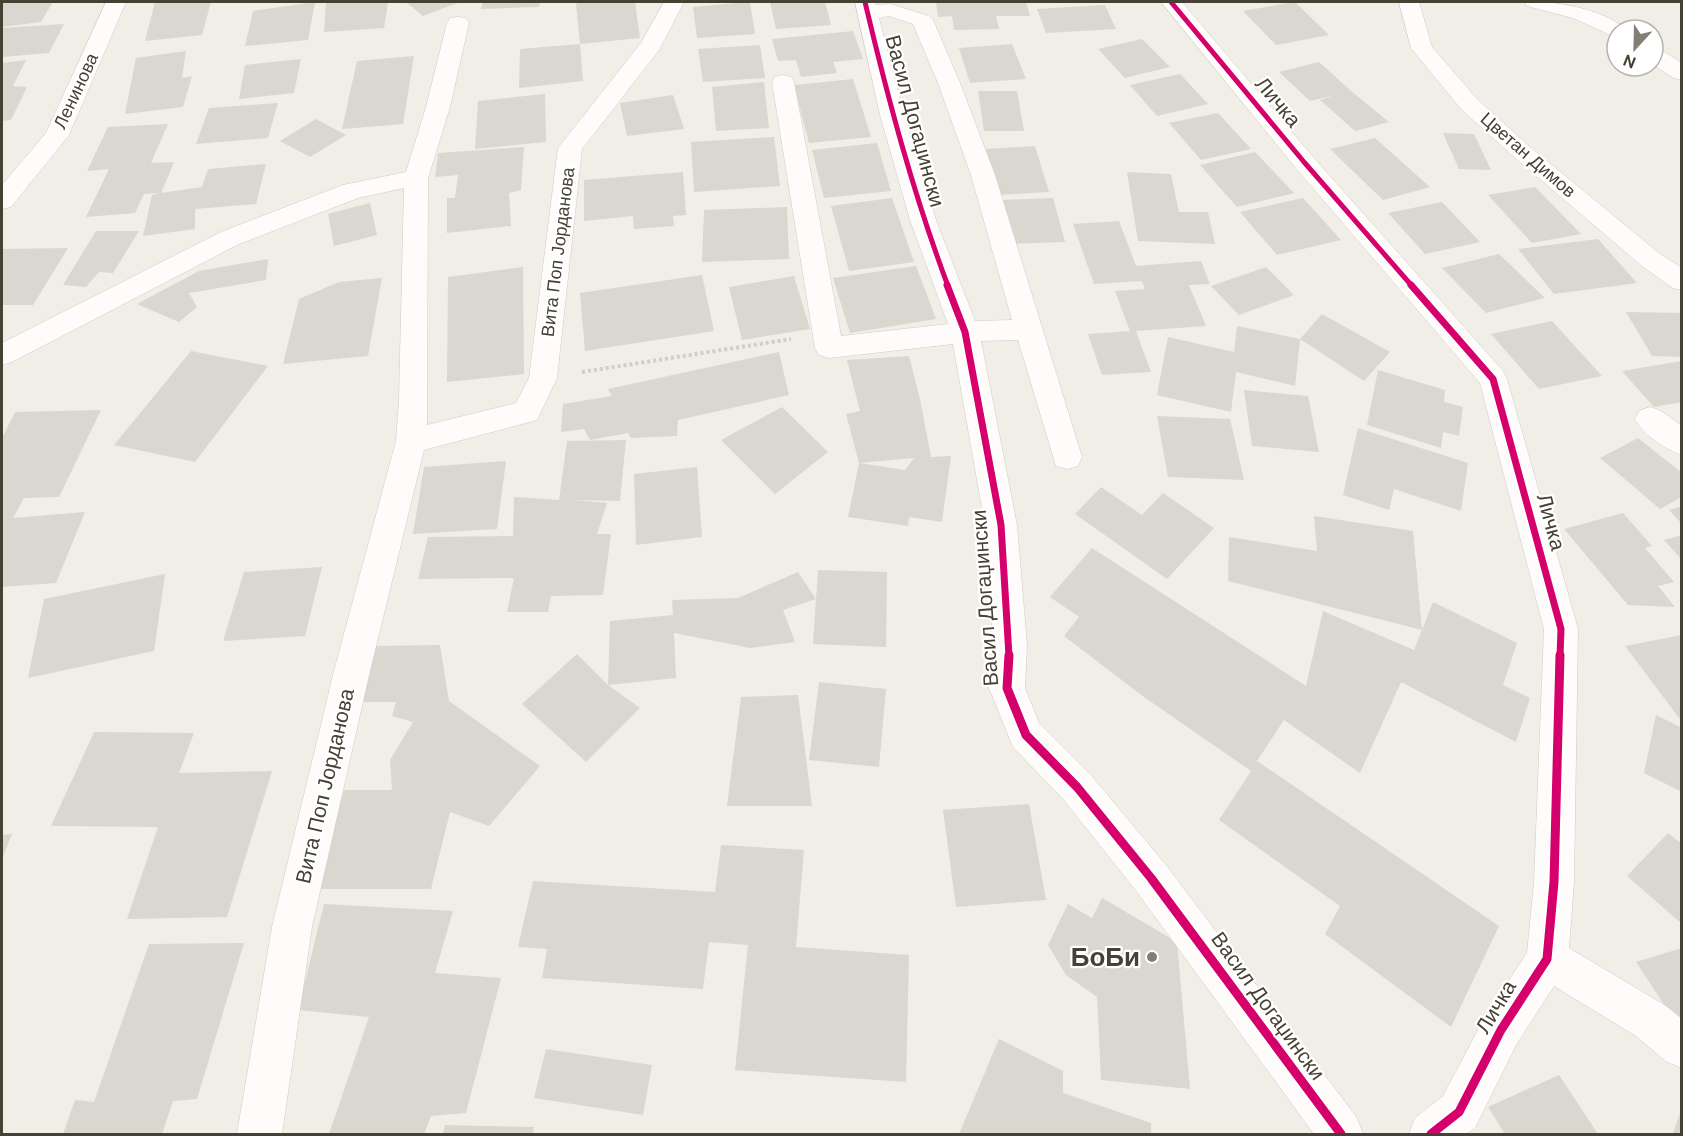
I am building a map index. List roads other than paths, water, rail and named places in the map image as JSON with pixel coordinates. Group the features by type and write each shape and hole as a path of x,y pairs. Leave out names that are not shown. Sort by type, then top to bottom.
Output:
{"street":[{"name":"Ленинова","path":"2,201 57,135 116,2"},
{"name":"Вита Поп Јорданова","path":"411,441 527,412 543,378 570,148 651,45 674,2"},
{"name":"Личка","path":"1171,2 1304,162 1493,379 1561,629 1554,882 1547,959 1501,1030 1459,1112 1431,1134"},
{"name":"Цветан Димов","path":"1409,2 1422,48 1469,104 1632,245 1682,281"},
{"path":"1534,2 1580,14 1605,26"},
{"path":"866,7 890,10 922,20 949,83 983,175 1027,329 1067,456"},
{"name":"Васил Догаџински","path":"866,7 892,115 923,220 965,332 1001,525 1010,645 1007,688 1026,735 1077,787 1151,878 1341,1134"},
{"name":"Вита Поп Јорданова","path":"259,1134 292,927 352,671 411,441 414,400 416,178 438,106 458,23"},
{"path":"1665,63 1682,74"},
{"path":"783,82 829,348 965,332 1027,329"},
{"path":"2,355 230,238 352,191 416,178"},
{"path":"1650,419 1682,443"},
{"path":"1547,959 1651,1022 1682,1047"}],"place":[{"name":"БоБи","path":"1152,957"}]}
